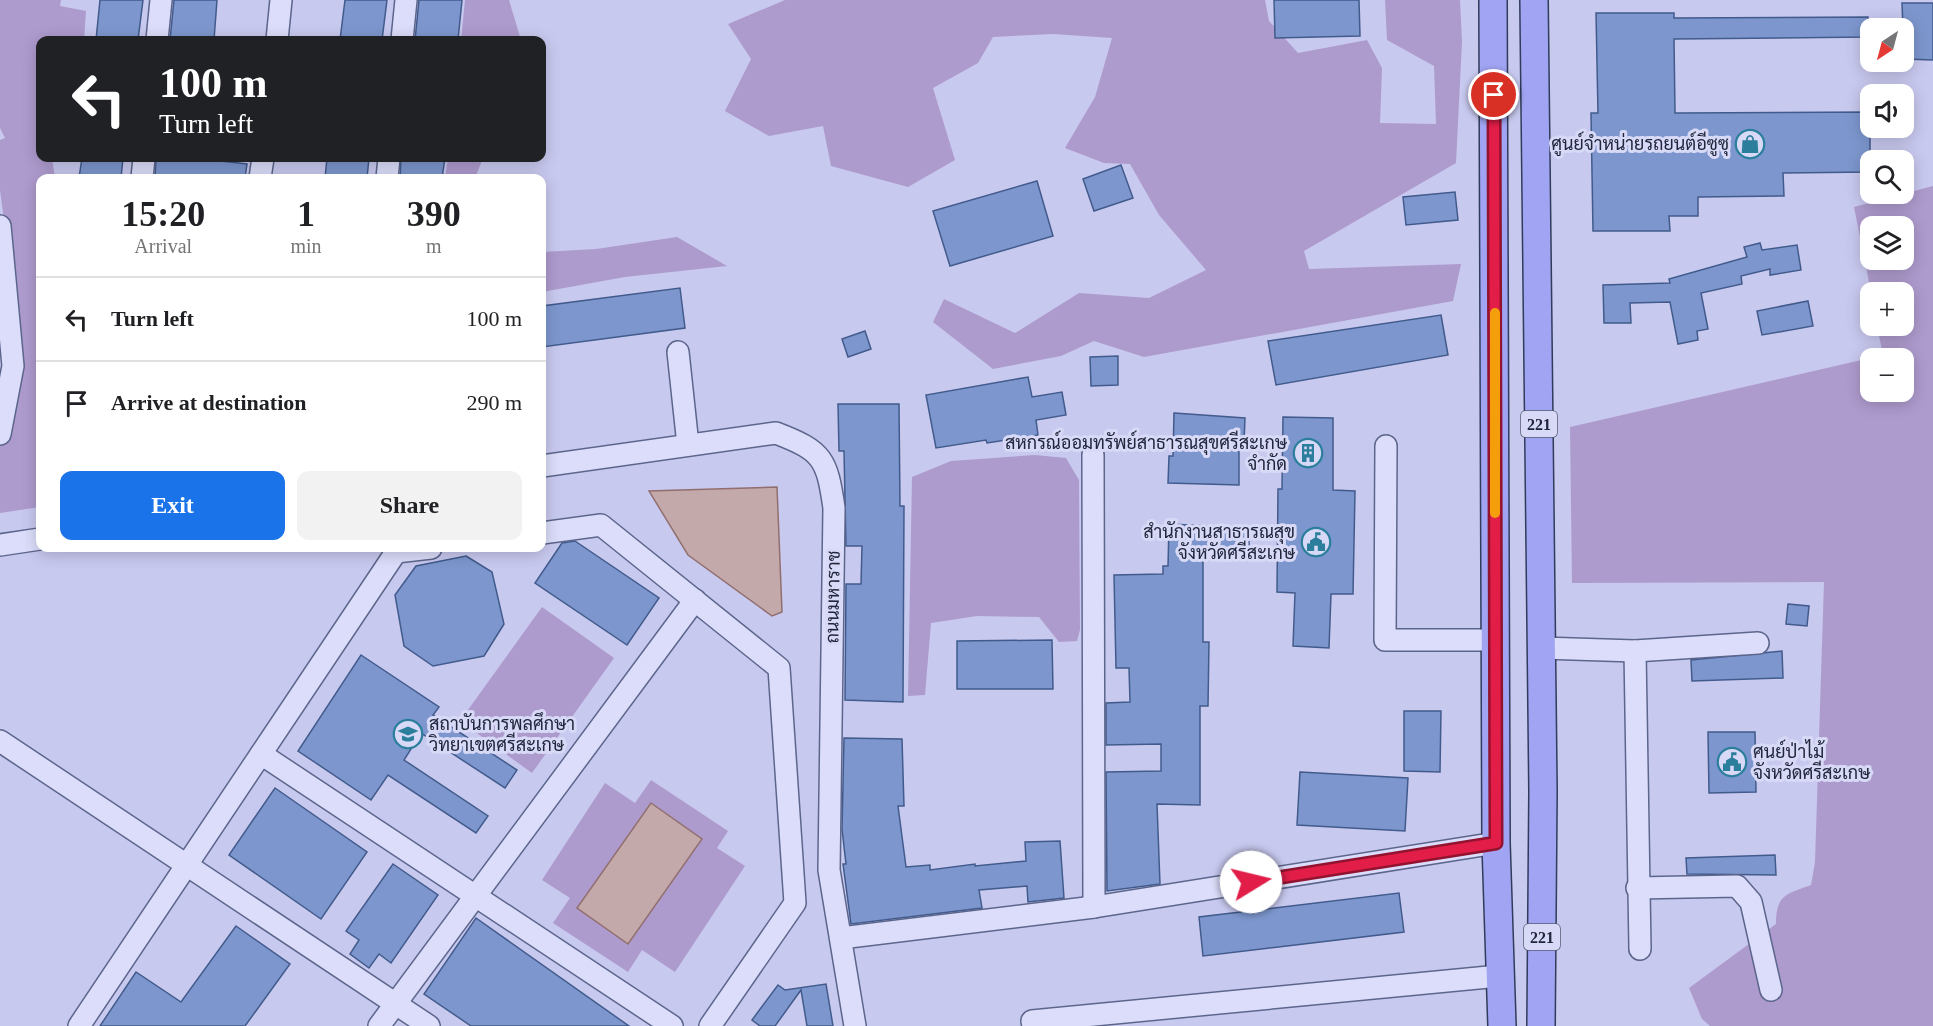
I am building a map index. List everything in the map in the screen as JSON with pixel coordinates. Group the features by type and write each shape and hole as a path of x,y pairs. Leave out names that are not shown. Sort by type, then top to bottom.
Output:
{"main road":[{"name":"221","path":"1493,0 1496,843 1500,1021"},
{"name":"221","path":"1534,0 1542,648 1541,1026"}],"street":[{"path":"157,36 161,0"},
{"path":"277,36 281,0"},
{"path":"402,36 406,0"},
{"path":"0,226 13,366 0,434"},
{"path":"678,352 688,445"},
{"name":"ถนนมหาราช","path":"546,465 776,433 808,446 829,471 834,508 829,870 855,1026"},
{"path":"1386,446 1385,640 1496,640"},
{"path":"1093,455 1094,907"},
{"path":"546,532 601,525 779,668 795,903 710,1026"},
{"path":"0,545 36,540"},
{"path":"79,1026 396,552"},
{"path":"379,1026 695,600"},
{"path":"1542,648 1635,651 1758,643"},
{"path":"1635,651 1637,888 1640,949"},
{"path":"0,741 429,1026"},
{"path":"261,754 476,894 672,1026"},
{"path":"841,938 1094,907 1496,843"},
{"path":"1637,888 1737,886 1751,902 1771,990"},
{"path":"1033,1026 1032,1021 1499,976"}],"shaded area":[{"path":"0,0 61,0 60,6 86,11 84,36 36,36 36,162 53,162 54,174 36,174 36,508 0,513 0,398 18,326 0,190 0,140 5,138 0,128"},
{"path":"465,0 509,0 520,36 461,36"},
{"path":"785,0 1265,0 1269,21 1298,53 1367,40 1382,68 1380,123 1436,124 1434,66 1387,40 1385,0 1460,0 1462,42 1456,163 1304,251 1309,269 1461,264 1453,301 1144,357 1094,341 1061,356 993,369 933,322 944,299 1015,333 1079,293 1149,298 1206,270 1159,215 1130,164 1104,163 1065,148 1095,97 1112,38 1053,34 993,37 978,63 933,88 955,160 908,187 831,166 823,126 769,136 725,111 751,59 728,24"},
{"path":"447,162 481,162 477,174 446,174"},
{"path":"1933,186 1933,1026 1710,1026 1702,1019 1689,988 1776,924 1778,907 1784,897 1811,885 1815,862 1824,582 1572,583 1570,427 1860,360 1860,402 1914,402 1914,348 1882,348 1879,336 1914,336 1914,282 1869,282 1867,270 1914,270 1914,216 1860,216 1860,237 1854,207 1865,204 1914,204 1914,191"},
{"path":"677,237 727,266 625,277 546,291 546,252 596,249"},
{"path":"1035,455 1066,458 1079,480 1080,630 1077,641 1059,642 1039,617 977,616 931,623 925,695 908,696 912,477 951,461"},
{"path":"777,487 782,612 772,616 688,555 649,491"},
{"path":"542,607 614,658 532,773 460,721"},
{"path":"651,780 728,831 717,848 745,866 675,972 642,950 628,972 553,923 570,898 542,880 605,783 635,803"},
{"path":"651,803 702,839 628,944 577,908"}],"building":[{"path":"100,0 143,0 138,36 96,36"},
{"path":"174,0 217,0 214,36 170,36"},
{"path":"345,0 387,0 382,36 340,36"},
{"path":"419,0 462,0 458,36 415,36"},
{"path":"1274,0 1359,0 1360,36 1275,38"},
{"path":"1902,3 1933,3 1933,60 1914,59 1914,18 1903,18"},
{"path":"1596,13 1674,13 1674,18 1868,17 1860,18 1860,37 1674,39 1675,113 1860,112 1860,138 1870,138 1870,150 1860,150 1860,172 1783,173 1784,196 1698,197 1698,216 1669,216 1670,231 1593,231 1591,113 1598,113"},
{"path":"81,162 123,162 121,174 80,174"},
{"path":"156,162 247,164 246,174 155,174"},
{"path":"327,162 369,162 367,174 325,174"},
{"path":"401,162 444,162 443,174 400,174"},
{"path":"1121,165 1133,198 1094,211 1083,179"},
{"path":"1037,181 1053,236 950,266 933,211"},
{"path":"1455,192 1458,220 1406,225 1403,197"},
{"path":"1760,243 1762,250 1797,245 1801,270 1770,275 1770,269 1741,276 1742,284 1701,293 1708,329 1697,331 1698,340 1678,344 1670,302 1630,303 1631,323 1604,323 1603,285 1670,283 1669,279 1747,257 1744,247"},
{"path":"680,288 685,328 546,346 546,305"},
{"path":"1808,301 1813,326 1762,335 1757,311"},
{"path":"1441,315 1448,355 1276,385 1268,341"},
{"path":"865,331 871,349 848,357 842,339"},
{"path":"1118,356 1118,385 1091,386 1090,357"},
{"path":"1028,377 1032,397 1062,392 1066,415 1036,420 1038,435 936,448 926,395"},
{"path":"838,404 899,404 900,506 904,506 903,702 845,700 846,584 861,584 862,546 846,546 844,451 839,451"},
{"path":"1174,413 1245,418 1244,442 1239,442 1239,485 1168,483 1169,456 1173,456"},
{"name":"สำนักงานสาธารณสุข จังหวัดศรีสะเกษ","path":"1283,417 1333,418 1333,490 1355,491 1353,594 1331,594 1329,648 1293,646 1295,593 1277,592 1278,489 1282,489"},
{"path":"1169,524 1249,528 1249,555 1203,553 1203,642 1209,642 1208,706 1200,706 1200,805 1157,804 1160,884 1107,891 1106,772 1161,771 1161,744 1106,745 1106,703 1130,702 1129,668 1116,668 1114,575 1163,574 1163,566 1168,566"},
{"path":"575,541 659,598 627,645 535,583 562,543"},
{"path":"466,556 492,572 504,624 484,656 433,666 404,646 395,595 416,566"},
{"path":"1788,604 1809,606 1807,626 1786,624"},
{"path":"1052,640 1053,689 957,689 957,641"},
{"path":"1782,651 1783,678 1692,681 1691,660"},
{"path":"361,655 439,707 433,715 517,770 505,788 421,733 404,760 488,816 476,833 388,775 371,800 298,751"},
{"path":"1404,711 1441,711 1440,772 1404,771"},
{"name":"ศูนย์ป่าไม้ จังหวัดศรีสะเกษ","path":"1708,732 1755,732 1756,792 1709,793"},
{"path":"844,738 902,739 904,806 898,806 906,867 930,865 930,870 1026,861 1025,842 1060,841 1064,898 1028,902 1027,886 979,890 982,908 851,924 843,864 846,864 842,829"},
{"path":"1300,772 1408,778 1405,831 1297,825"},
{"path":"275,788 367,852 321,919 229,855"},
{"path":"1775,855 1776,875 1687,874 1686,858"},
{"path":"393,864 438,895 391,963 379,954 369,968 350,954 359,940 346,931"},
{"path":"1399,893 1404,932 1203,956 1199,917"},
{"path":"476,918 629,1026 471,1026 424,994"},
{"path":"236,926 290,964 245,1026 100,1026 136,972 181,1002"},
{"path":"826,984 833,1026 807,1026 801,990 775,1026 760,1026 752,1020 778,985 785,990"}],"slow traffic":[{"path":"1495,313 1495,513"}],"place":[{"name":"ศูนย์จำหน่ายรถยนต์อีซูซุ","path":"1750,144"},
{"name":"สหกรณ์ออมทรัพย์สาธารณสุขศรีสะเกษ จำกัด","path":"1308,453"},
{"name":"สำนักงานสาธารณสุข จังหวัดศรีสะเกษ","path":"1316,542"},
{"name":"สถาบันการพลศึกษา วิทยาเขตศรีสะเกษ","path":"408,734"},
{"name":"ศูนย์ป่าไม้ จังหวัดศรีสะเกษ","path":"1732,762"}],"route":[{"path":"1251,882 1496,843 1494,95"}]}
